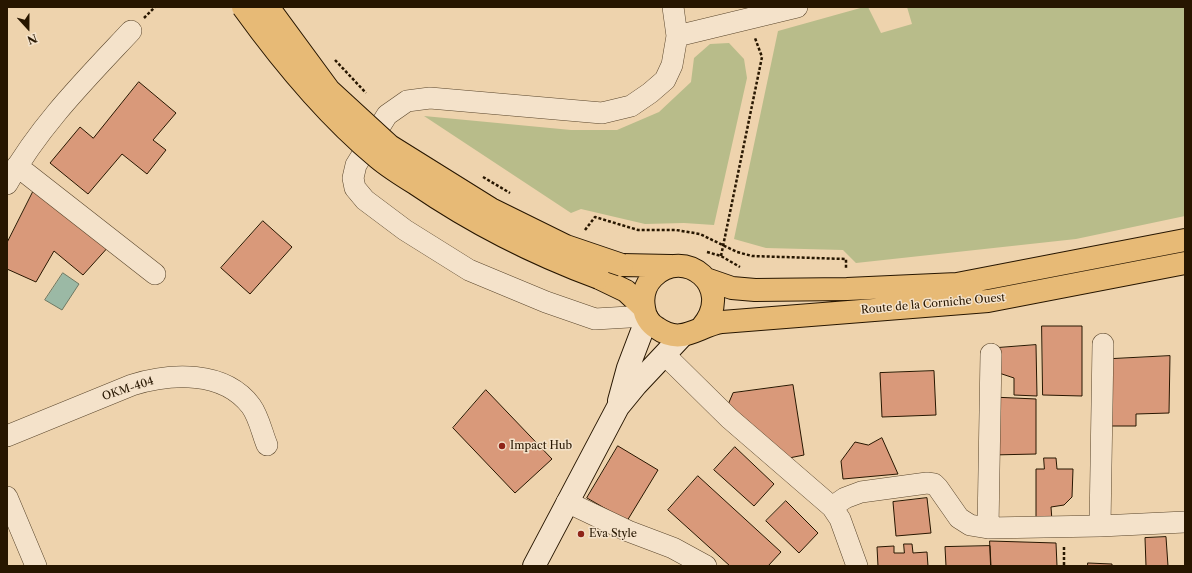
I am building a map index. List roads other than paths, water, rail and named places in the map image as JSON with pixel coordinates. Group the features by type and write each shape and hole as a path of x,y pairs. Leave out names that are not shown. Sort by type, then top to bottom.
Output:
{"highway":[{"path":"243,7 263,35 318,101 378,159 443,202 514,243 561,264 599,278 626,291 646,314 654,326 662,332 672,336 682,336 693,333 702,327 709,319 714,298 712,288 706,279 691,268 622,265 566,246 491,209 390,146 330,90 268,7"},
{"name":"Route de la Corniche Ouest","path":"706,279 732,288 755,290 847,289 957,284 1185,240"},
{"name":"Route de la Corniche Ouest","path":"702,327 711,324 740,320 988,301 1185,263"},
{"path":"646,314 643,297 646,286 653,277 662,270 672,266"}],"street":[{"path":"618,408 628,368 646,314 595,319 546,302 469,270 405,230 365,200 355,188 353,178 356,165 387,115 407,101 430,98 602,113 631,106 650,93 664,80 672,65 677,36 672,7"},
{"path":"677,36 797,7"},
{"path":"7,184 17,166 74,91 131,31"},
{"path":"17,166 155,274"},
{"path":"534,566 618,408 636,384 682,336"},
{"path":"1100,526 1103,344"},
{"path":"665,354 729,418 832,507 840,519 857,566"},
{"path":"988,528 991,354"},
{"name":"OKM-404","path":"7,436 132,385 148,380 186,376 206,379 238,391 252,407 267,446"},
{"path":"832,507 844,498 861,492 927,483 934,484 938,488 959,518 970,525 988,528 1100,526 1185,522"},
{"path":"7,497 36,566"},
{"path":"567,502 628,531 672,548 706,566"}],"place":[{"name":"Impact Hub","path":"502,446"},
{"name":"Eva Style","path":"581,534"}]}
